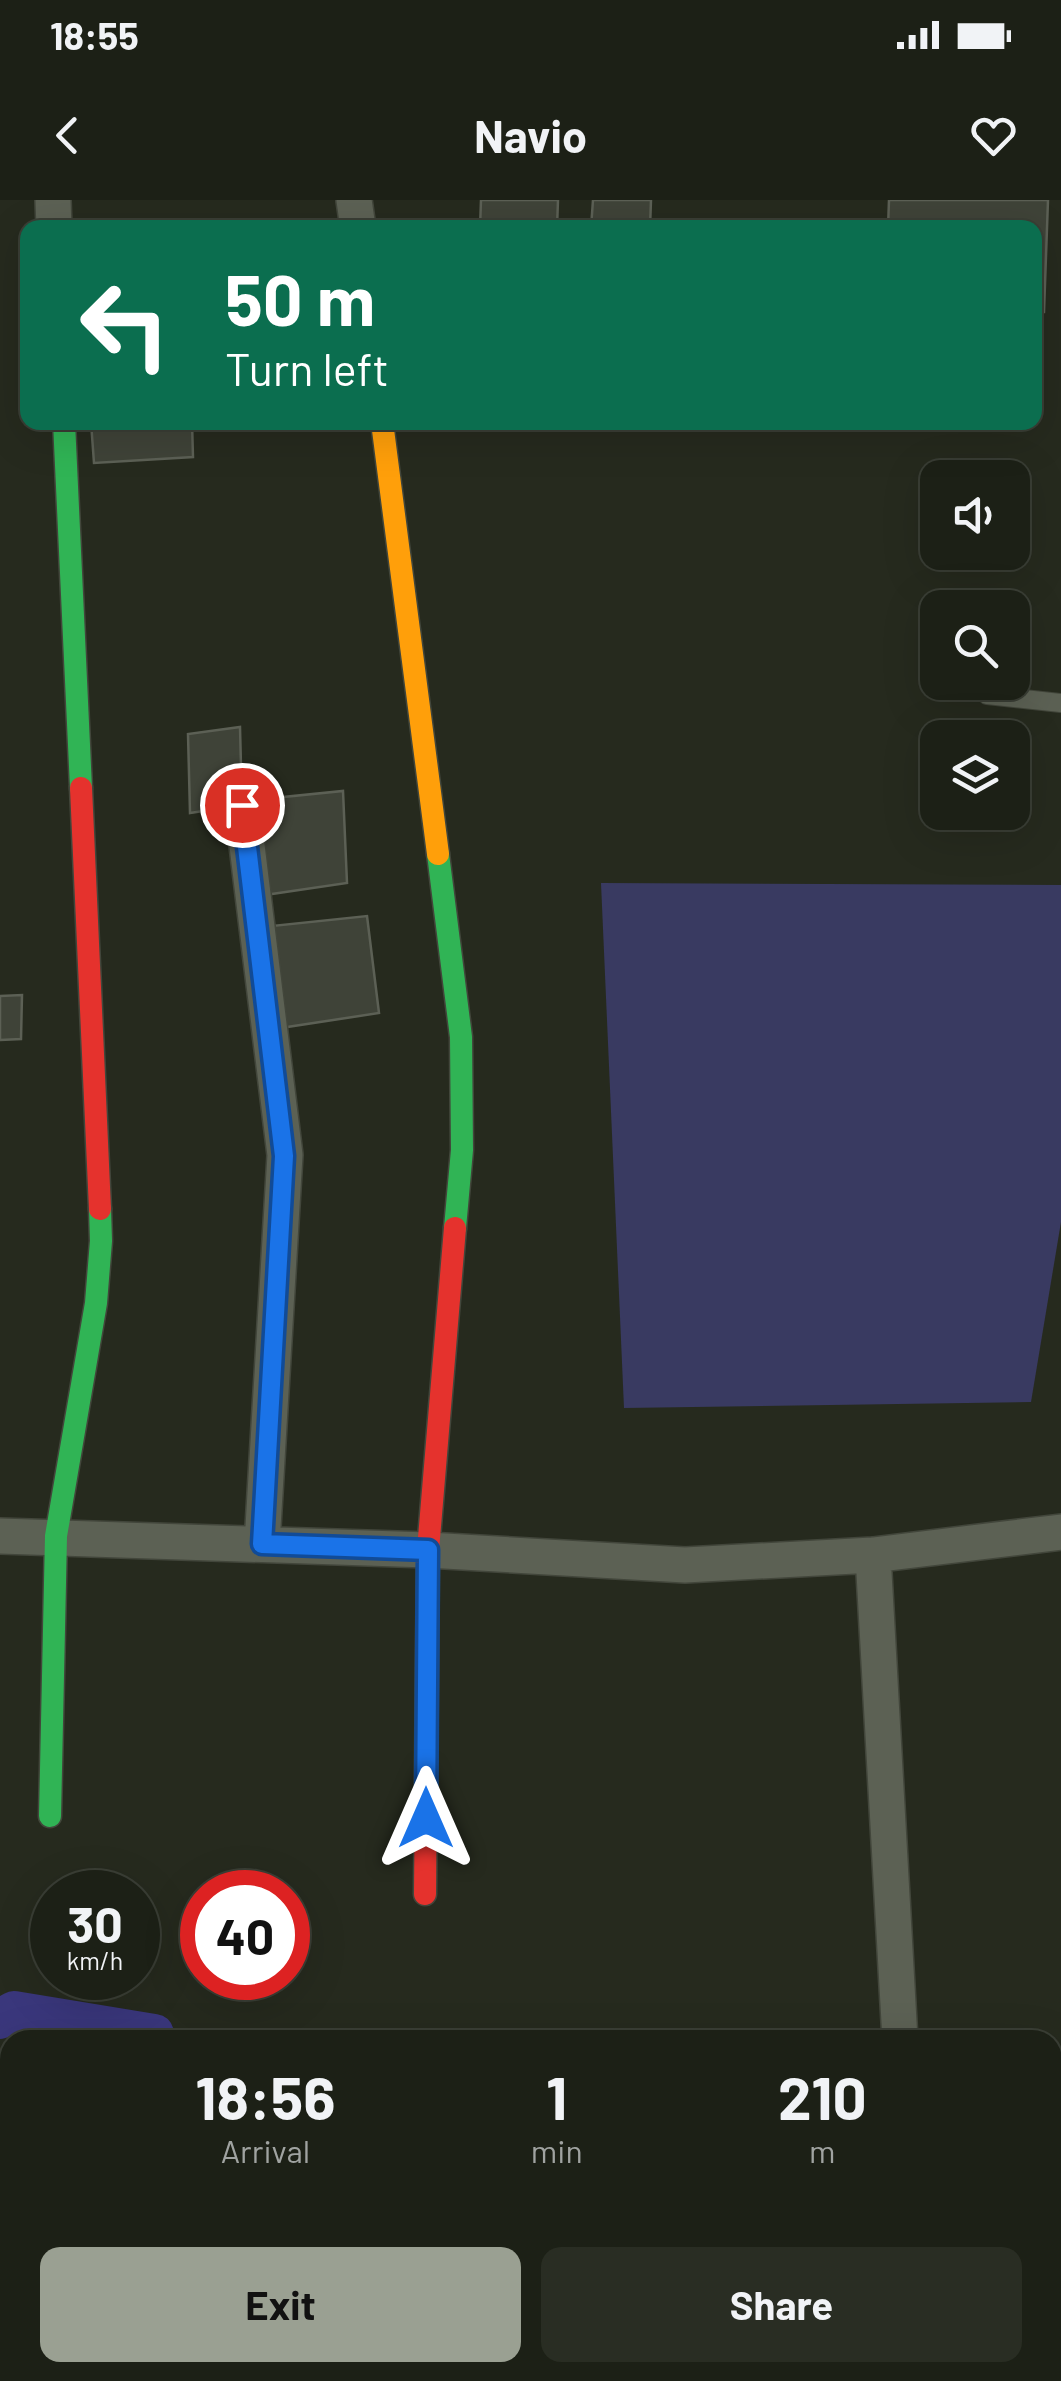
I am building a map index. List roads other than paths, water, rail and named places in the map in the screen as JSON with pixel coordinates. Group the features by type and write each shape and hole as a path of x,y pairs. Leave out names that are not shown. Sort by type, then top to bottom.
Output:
{"street":[{"path":"50,1816 56,1536 96,1303 101,1241 64,430"},
{"path":"383,430 462,1037 462,1150 428,1550 425,1894"},
{"path":"242,805 284,1156 262,1544"},
{"path":"0,1536 428,1550 685,1565 873,1555 1061,1532"},
{"path":"873,1555 899,2030"}],"lane":[{"path":"1030,700 1061,703"}],"waterway":[{"path":"0,2019 14,2011 130,2030"}]}
